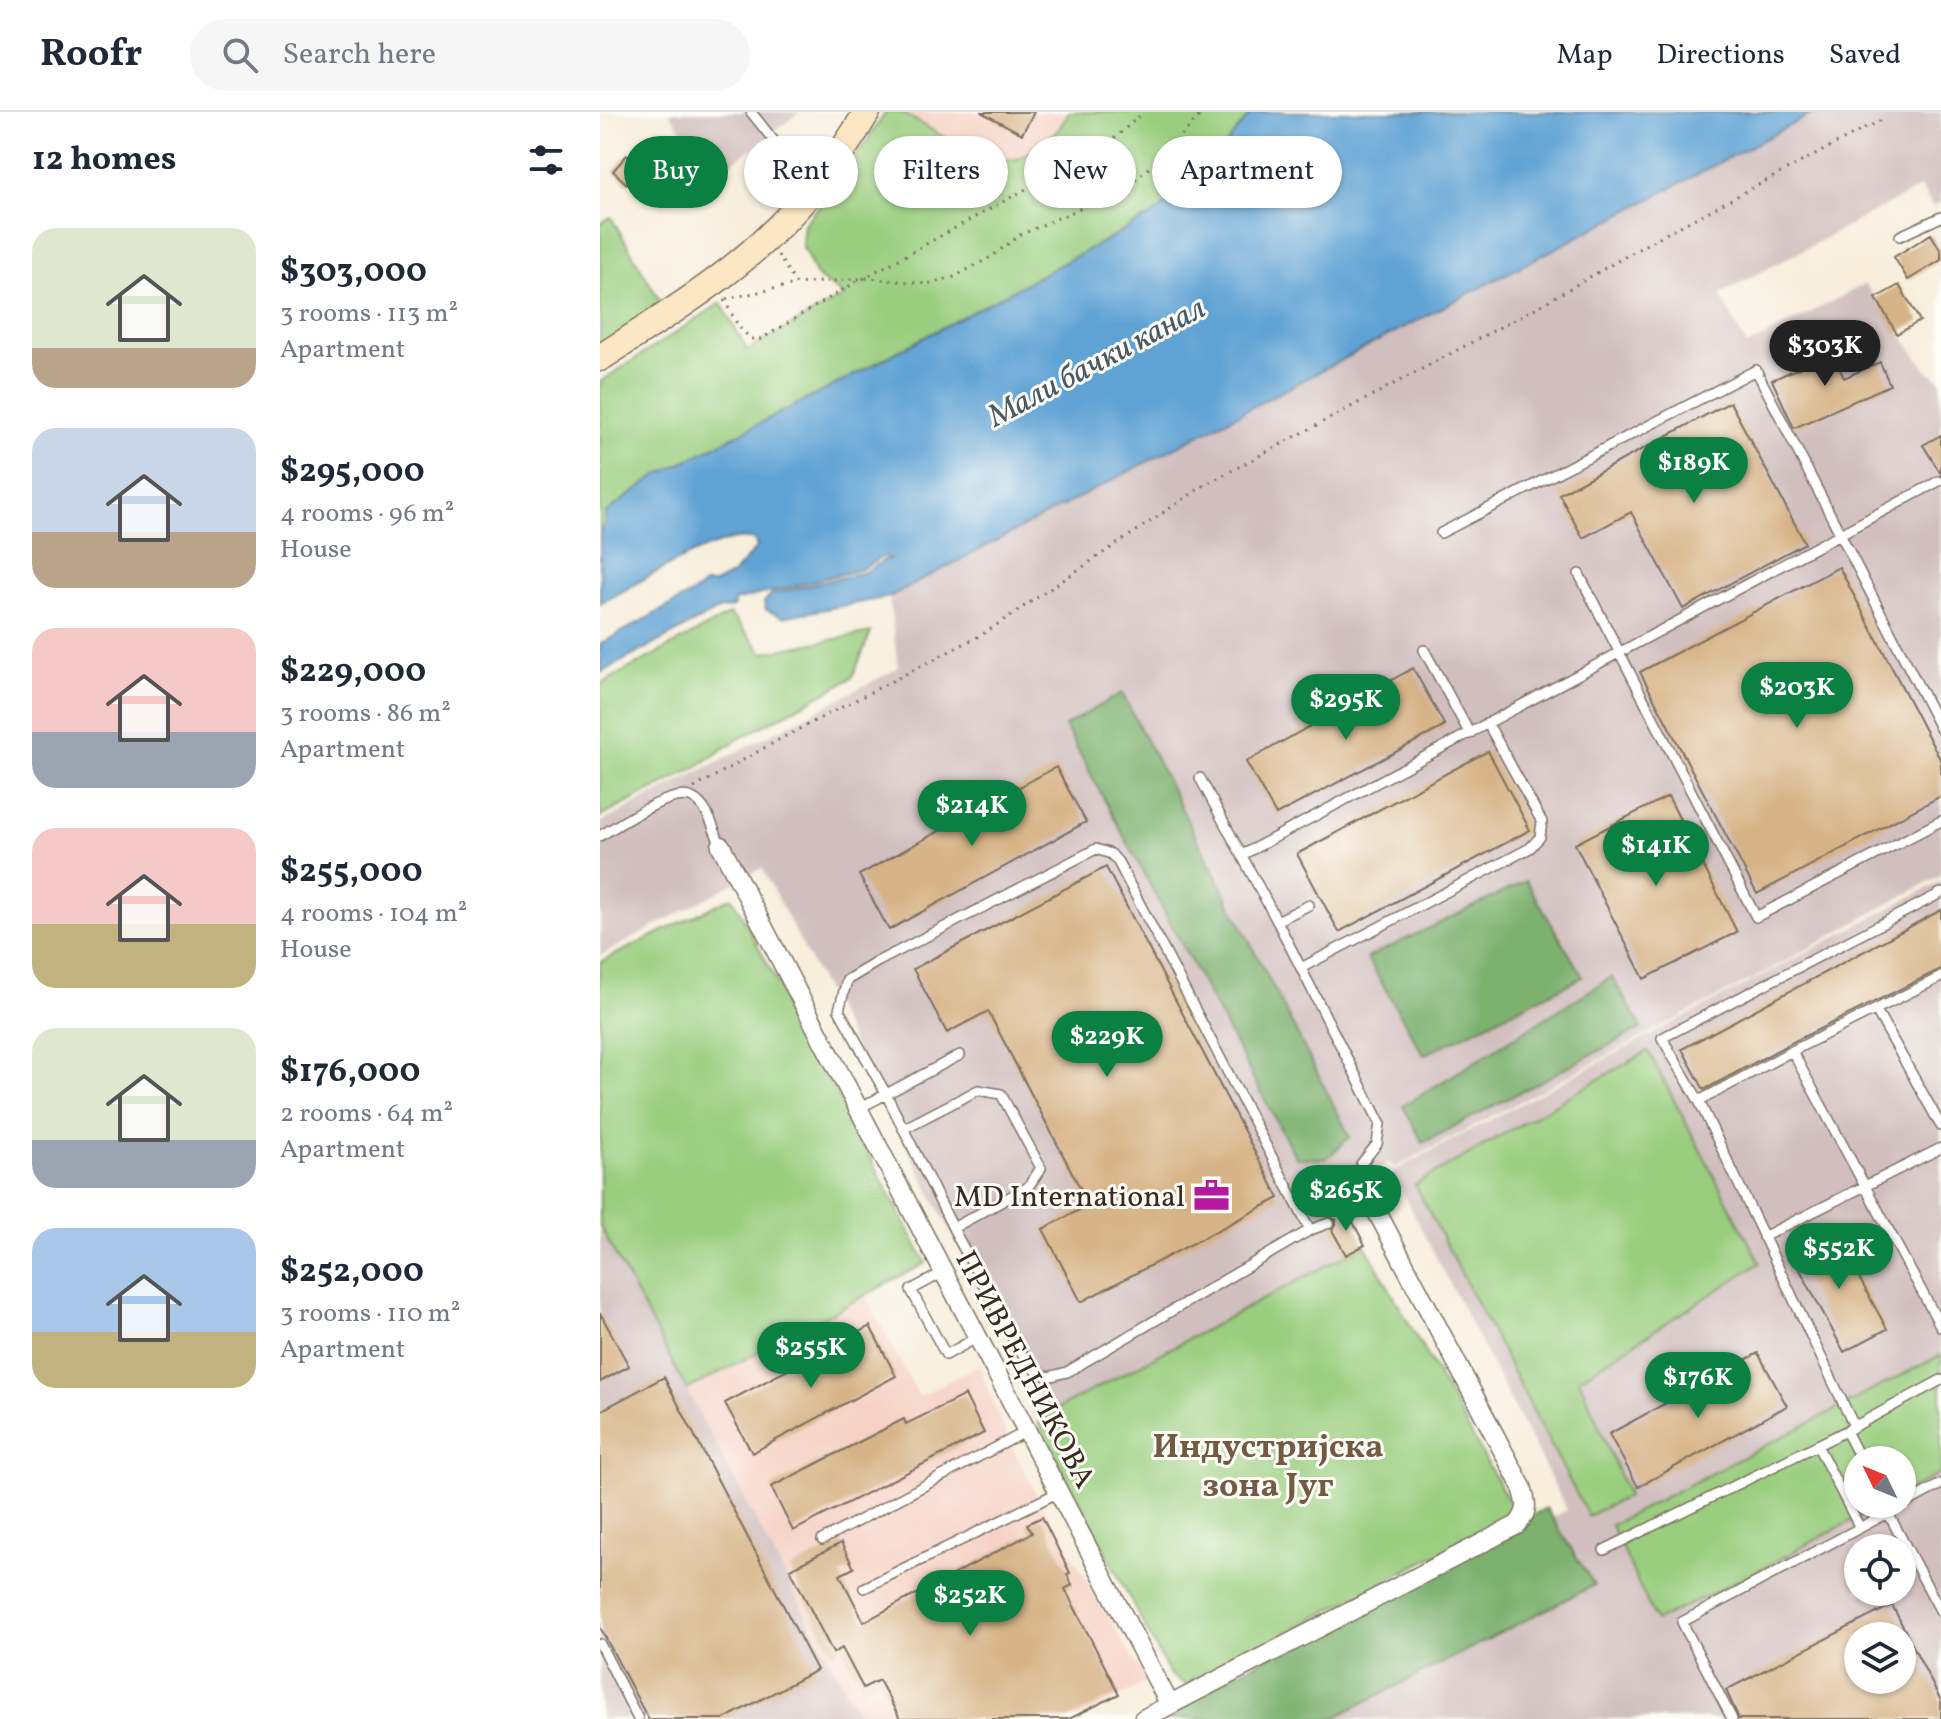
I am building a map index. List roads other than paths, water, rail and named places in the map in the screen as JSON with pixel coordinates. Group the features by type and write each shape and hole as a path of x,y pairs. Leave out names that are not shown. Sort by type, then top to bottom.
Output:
{"street":[{"path":"850,136 867,112"},
{"path":"600,358 722,276 767,237 794,208"},
{"name":"ПРИВРЕДНИКОВА","path":"721,846 1170,1705"},
{"path":"1143,1719 1517,1525 1526,1516 1527,1505 1522,1487 1371,1201"}],"lane":[{"path":"751,112 770,136"},
{"path":"1900,236 1941,217"},
{"path":"1441,533 1756,370 1940,726"},
{"path":"1242,855 1939,481"},
{"path":"1579,574 1756,917 1941,821"},
{"path":"1424,650 1470,734"},
{"path":"1301,968 1530,848 1540,837 1542,822 1488,724"},
{"path":"1200,778 1380,1123 1377,1144 1361,1164 1371,1201 1348,1213"},
{"path":"600,836 680,795 692,798 700,805 721,846"},
{"path":"1310,1230 1118,862 1111,854 1096,849 1085,852 847,980 839,1010 1021,1353 1035,1370 1054,1377 1310,1230 1329,1223"},
{"path":"1856,1446 1699,1101 1662,1038 1941,893"},
{"path":"1277,921 1309,905"},
{"path":"1699,1101 1941,977"},
{"path":"1876,1010 1941,1126"},
{"path":"1792,1051 1941,1327"},
{"path":"858,1109 960,1055"},
{"path":"903,1129 978,1090 989,1090 1001,1094 1041,1168 1028,1187 953,1228"},
{"path":"1763,1237 1941,1148"},
{"path":"944,1272 911,1290 946,1355 978,1337"},
{"path":"1604,1550 1850,1429 1941,1380"},
{"path":"822,1540 1027,1431"},
{"path":"1817,1445 1860,1528"},
{"path":"1916,1495 1941,1484"},
{"path":"864,1588 1059,1492"},
{"path":"1732,1719 1682,1622 1874,1518"},
{"path":"1891,1518 1941,1612"},
{"path":"600,1644 638,1719"}],"water":[{"name":"Мали бачки канал","path":"1252,112 1816,112 889,597 783,617 766,610 764,602 772,594 865,572 891,559 884,556 862,569 734,601 734,607 718,610 600,673 600,644 705,584 714,584 733,574 757,547 755,541 742,538 723,542 654,573 600,604 600,534 605,513 656,476 841,382 1161,208 1342,208 1342,136 1233,136"}],"place":[{"name":"MD International","path":"1211,1196"}],"district":[{"name":"Индустријска зона Југ","path":"1268,1464"}]}
